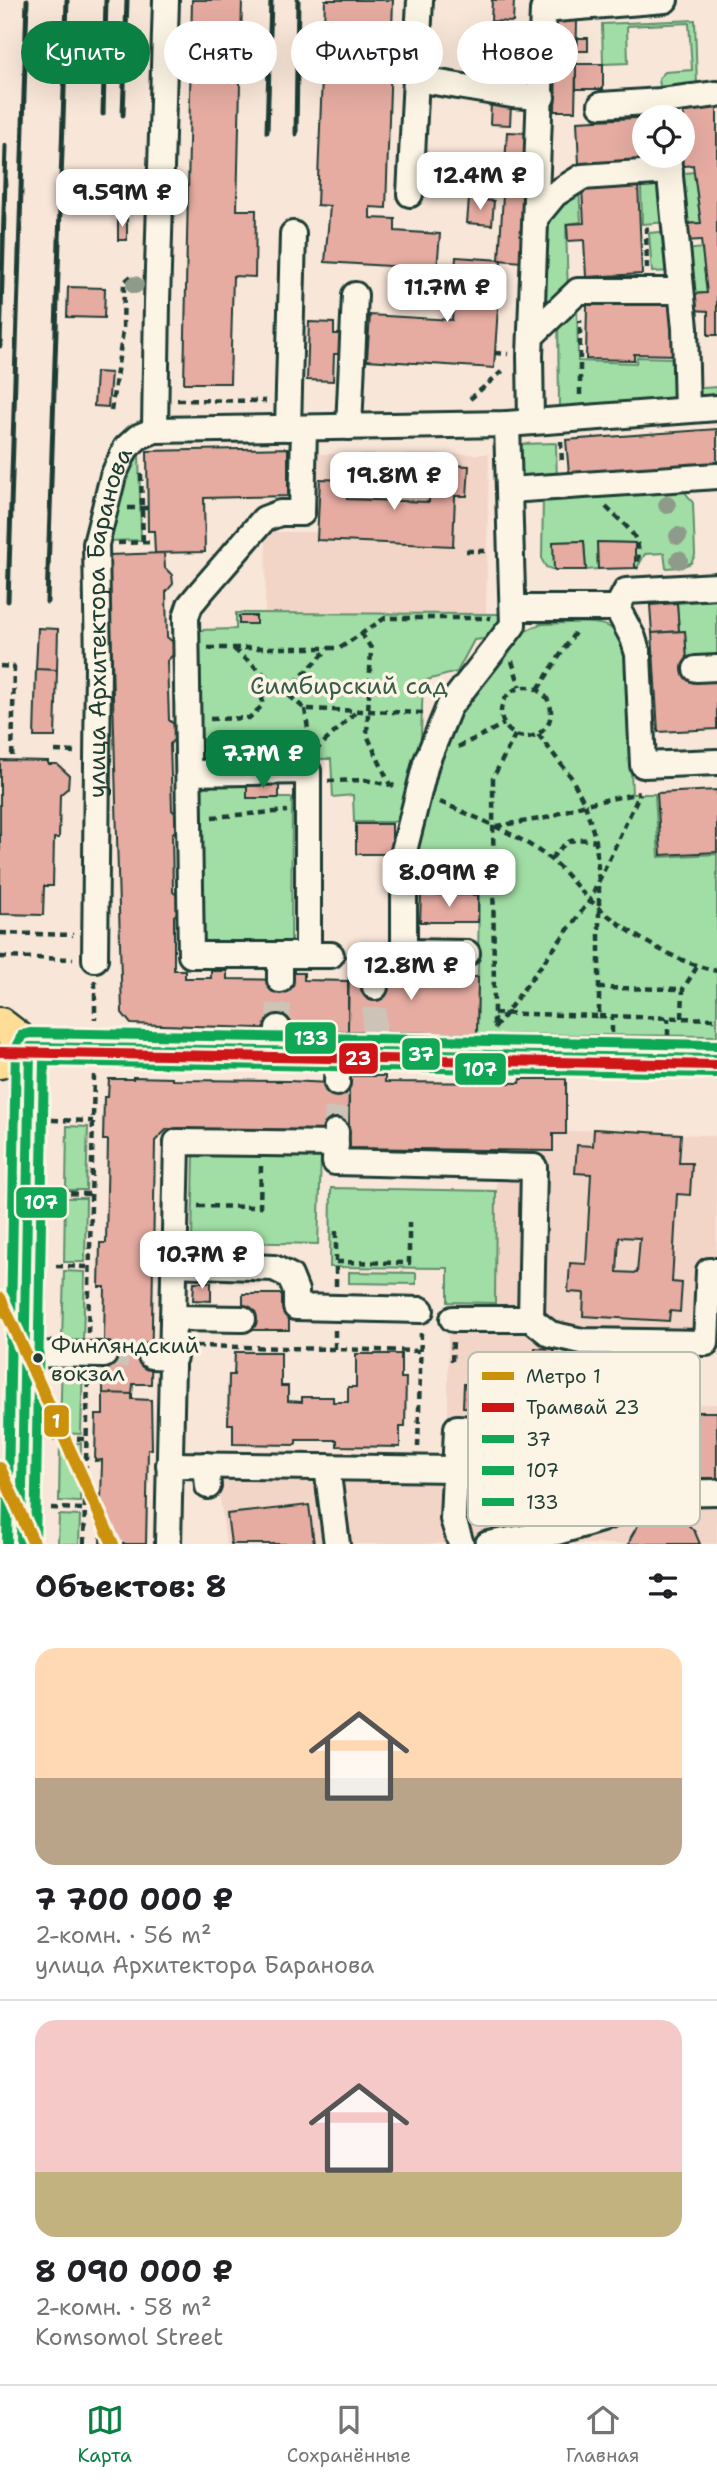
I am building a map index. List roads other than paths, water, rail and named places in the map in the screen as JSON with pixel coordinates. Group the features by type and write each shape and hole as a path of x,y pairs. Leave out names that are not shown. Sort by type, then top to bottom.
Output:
{"main road":[{"path":"0,1024 30,1047"},
{"path":"0,1062 30,1047 278,1040 338,1052 374,1042 717,1059"}],"street":[{"path":"155,430 166,0"},
{"path":"419,21 420,0"},
{"path":"404,952 404,851 426,763 449,707 513,625 509,490 531,336 544,5 665,0"},
{"path":"410,194 416,84"},
{"path":"443,84 542,97"},
{"path":"680,105 717,94"},
{"path":"601,105 632,106"},
{"path":"536,217 555,194 582,177 638,168"},
{"path":"669,168 685,328 687,410"},
{"path":"189,773 307,771 319,955 280,968 191,955 186,617 190,605 264,519 279,513 302,513 296,428 293,234"},
{"path":"531,336 578,291 680,291"},
{"path":"349,427 355,295"},
{"name":"улица Архитектора Баранова","path":"95,948 96,544 113,476 126,448 138,437 155,430 519,423 717,408"},
{"path":"509,490 717,476"},
{"path":"617,608 626,591 717,586"},
{"path":"513,613 617,608"},
{"path":"617,608 638,654 643,765 717,762"},
{"path":"375,987 376,963 404,952 467,953"},
{"path":"21,1544 30,1047"},
{"path":"337,1083 338,1052"},
{"path":"169,1544 166,1353 174,1318 177,1142 336,1138 335,1162 534,1167 531,1319"},
{"path":"175,1264 274,1268 290,1276 296,1291 296,1307 421,1310"},
{"path":"453,1319 531,1319 551,1334 582,1341 706,1343 709,1271 717,1271"},
{"path":"174,1318 243,1319"},
{"path":"25,1354 96,1355"},
{"path":"461,1544 453,1519 454,1469 457,1428 468,1429"},
{"path":"169,1465 207,1476 327,1467 454,1469"},
{"path":"327,1467 337,1544"},
{"path":"497,1542 577,1526"}],"tunnel":[{"path":"278,1028 280,980"},
{"path":"374,1032 375,987"},
{"path":"336,1132 337,1083"},
{"path":"104,1355 151,1356"}],"railway":[{"path":"8,601 27,0"},
{"path":"47,602 67,0"},
{"path":"103,114 106,0"},
{"path":"123,115 127,0"},
{"path":"267,132 271,0"},
{"path":"296,134 298,0"},
{"path":"0,346 6,146"}],"metro line":[{"name":"1","path":"0,1298 113,1544"},
{"name":"1","path":"0,1468 34,1544"}],"tram line":[{"name":"23","path":"0,1052 717,1065"}],"place":[{"name":"Финляндский вокзал","path":"38,1358"}],"park label":[{"name":"Симбирский сад","path":"349,686"}]}
